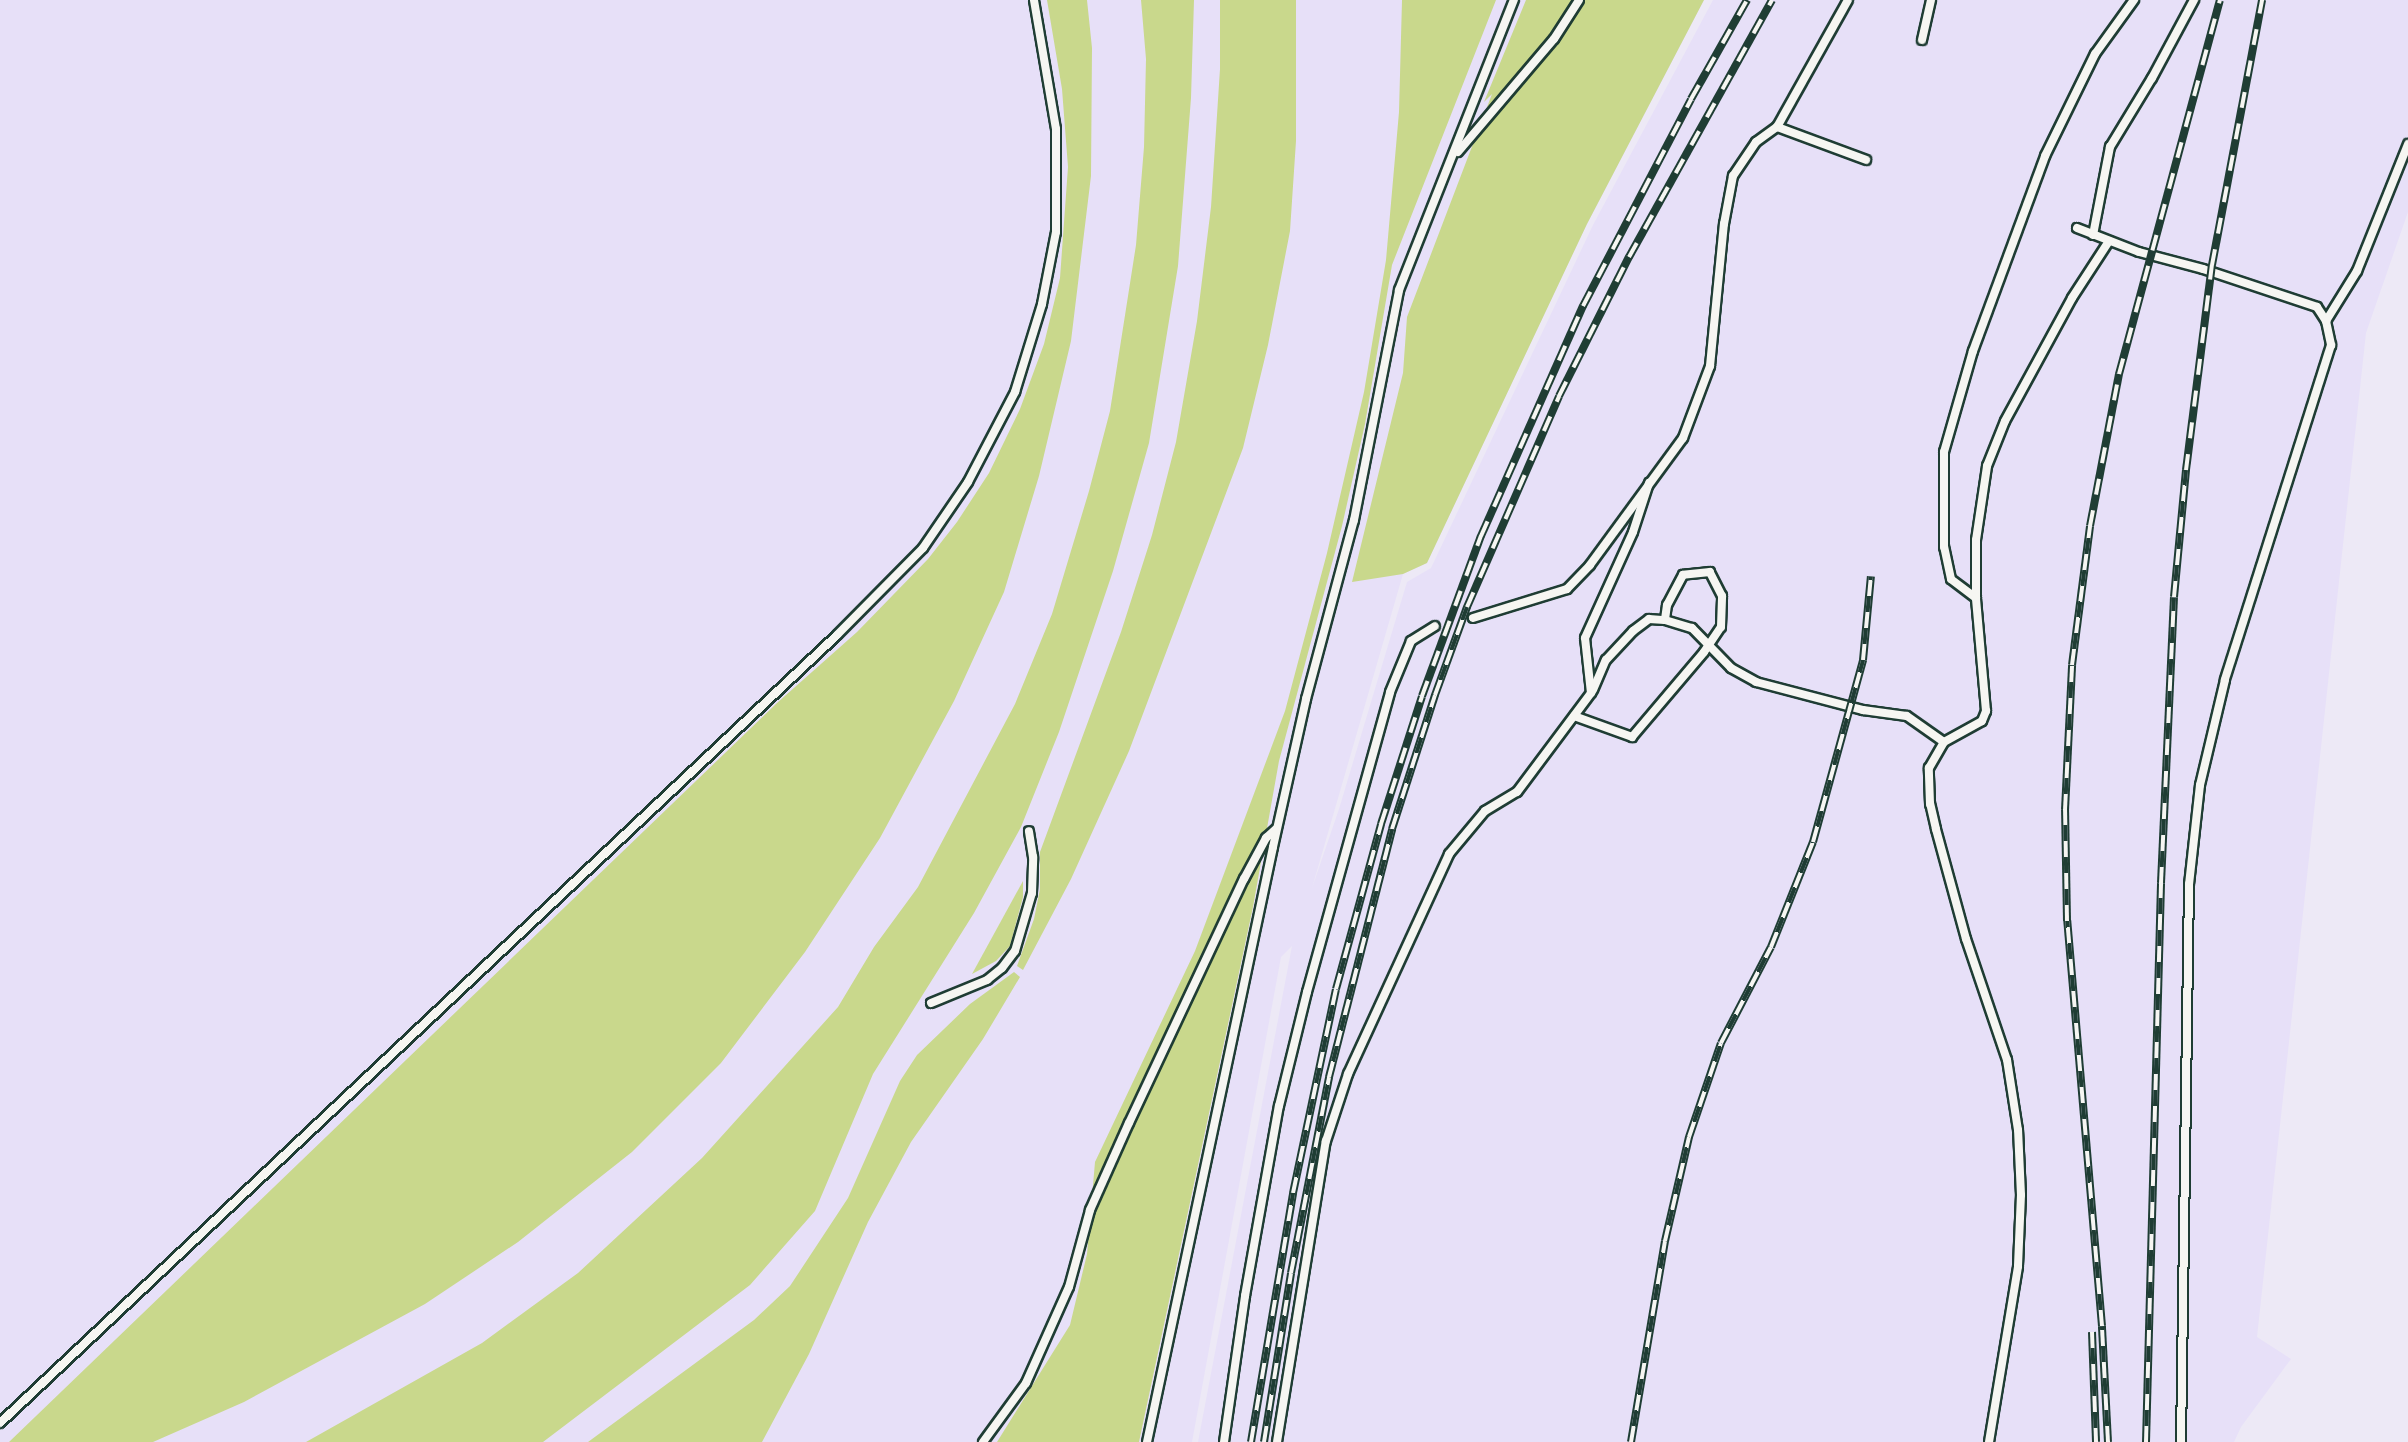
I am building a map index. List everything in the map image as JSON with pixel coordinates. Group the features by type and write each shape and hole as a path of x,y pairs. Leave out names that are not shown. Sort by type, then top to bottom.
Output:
{"lane":[{"path":"0,1423 837,635 923,548 968,482 1015,392 1042,304 1056,232 1056,129 1034,0"},
{"path":"1147,1442 1277,828 1306,699 1354,520 1399,290 1514,0"},
{"path":"1453,157 1524,77 1554,39 1579,0"},
{"path":"1473,618 1567,589 1590,565 1683,438 1710,366 1724,224 1733,176 1756,142 1777,127 1847,0"},
{"path":"1922,40 1931,0"},
{"path":"1976,598 1951,579 1944,547 1944,452 1973,351 2045,156 2095,54 2134,0"},
{"path":"2093,235 2110,147 2152,78 2194,0"},
{"path":"1777,127 1866,160"},
{"path":"2326,321 2357,271 2408,144"},
{"path":"2077,228 2109,241 2317,307 2326,321 2331,345 2225,681 2200,785 2189,884 2181,1442"},
{"path":"1989,1442 2018,1266 2021,1195 2018,1130 2007,1060 1966,939 1930,804 1928,768 1944,742 1982,721 1986,711 1976,598 1976,540 1987,467 2025,384 2072,298 2109,241"},
{"path":"1591,693 1585,638 1633,533 1650,483"},
{"path":"1574,716 1632,737 1721,627 1723,596 1710,572 1683,575 1667,605 1665,620"},
{"path":"1277,1442 1326,1141 1348,1073 1449,854 1485,811 1517,792 1591,693 1606,660 1633,631 1650,620 1665,620 1692,628 1731,668 1756,682 1863,709 1907,716 1944,742"},
{"path":"1224,1442 1245,1296 1279,1105 1307,992 1390,692 1411,640 1435,626"},
{"path":"983,1442 1026,1382 1069,1287 1090,1210 1129,1123 1244,879 1266,838 1277,828"},
{"path":"931,1003 987,980 1002,968 1015,951 1032,893 1033,857 1029,831"}],"shaded area":[{"path":"0,0 1704,0 1585,228 1427,563 1403,574 1312,888 1339,809 1407,582 1431,568 1593,225 1713,0 2408,0 2408,212 2366,333 2257,1337 2291,1359 2241,1427 2234,1442 1198,1442 1292,946 1281,957 1192,1442 0,1442"}],"green space":[{"path":"1047,0 1087,0 1092,48 1091,176 1071,341 1039,476 1004,592 954,701 880,838 805,952 721,1063 632,1152 518,1242 425,1304 244,1402 153,1442 9,1442 777,703 857,632 928,559 957,522 989,473 1020,409 1044,344 1060,278 1068,167 1062,89"},
{"path":"1141,0 1194,0 1191,98 1178,266 1149,443 1113,571 1059,732 1021,827 974,913 873,1074 815,1211 750,1285 543,1442 306,1442 482,1343 578,1273 702,1158 838,1007 874,947 918,887 1015,704 1052,614 1110,411 1136,245 1144,147 1146,59"},
{"path":"1220,0 1296,0 1296,141 1290,231 1268,345 1243,448 1129,751 1071,879 1023,970 1017,966 1034,919 1040,889 1040,852 1121,632 1152,535 1176,442 1197,321 1211,207 1220,69"},
{"path":"1402,0 1496,0 1392,265 1365,424 1342,526 1279,761 1253,907 1139,1442 997,1442 1070,1325 1087,1254 1095,1162 1195,951 1285,711 1327,553 1364,392 1386,260 1399,112"},
{"path":"1526,0 1704,0 1587,224 1427,563 1403,574 1352,582 1403,373 1407,317 1492,94 1484,102"},
{"path":"1023,881 1023,897 1010,946 996,961 972,974"},
{"path":"1014,972 1020,977 983,1039 911,1142 868,1222 809,1354 762,1442 588,1442 754,1320 790,1286 848,1198 900,1081 917,1055 970,1004"}],"railway":[{"path":"1251,1442 1293,1193 1336,989 1381,824 1422,696 1481,536 1583,306 1691,99 1747,0"},
{"path":"1264,1442 1291,1273 1329,1077 1392,829 1435,695 1467,607 1559,396 1629,257 1772,0"},
{"path":"2108,1442 2102,1326 2067,921 2065,810 2072,665 2090,526 2119,374 2220,0"},
{"path":"2146,1442 2161,883 2174,597 2186,470 2212,265 2262,0"},
{"path":"1631,1442 1665,1241 1689,1137 1721,1043 1771,947 1813,842 1863,660 1871,576"},
{"path":"2092,1332 2096,1442"}]}
